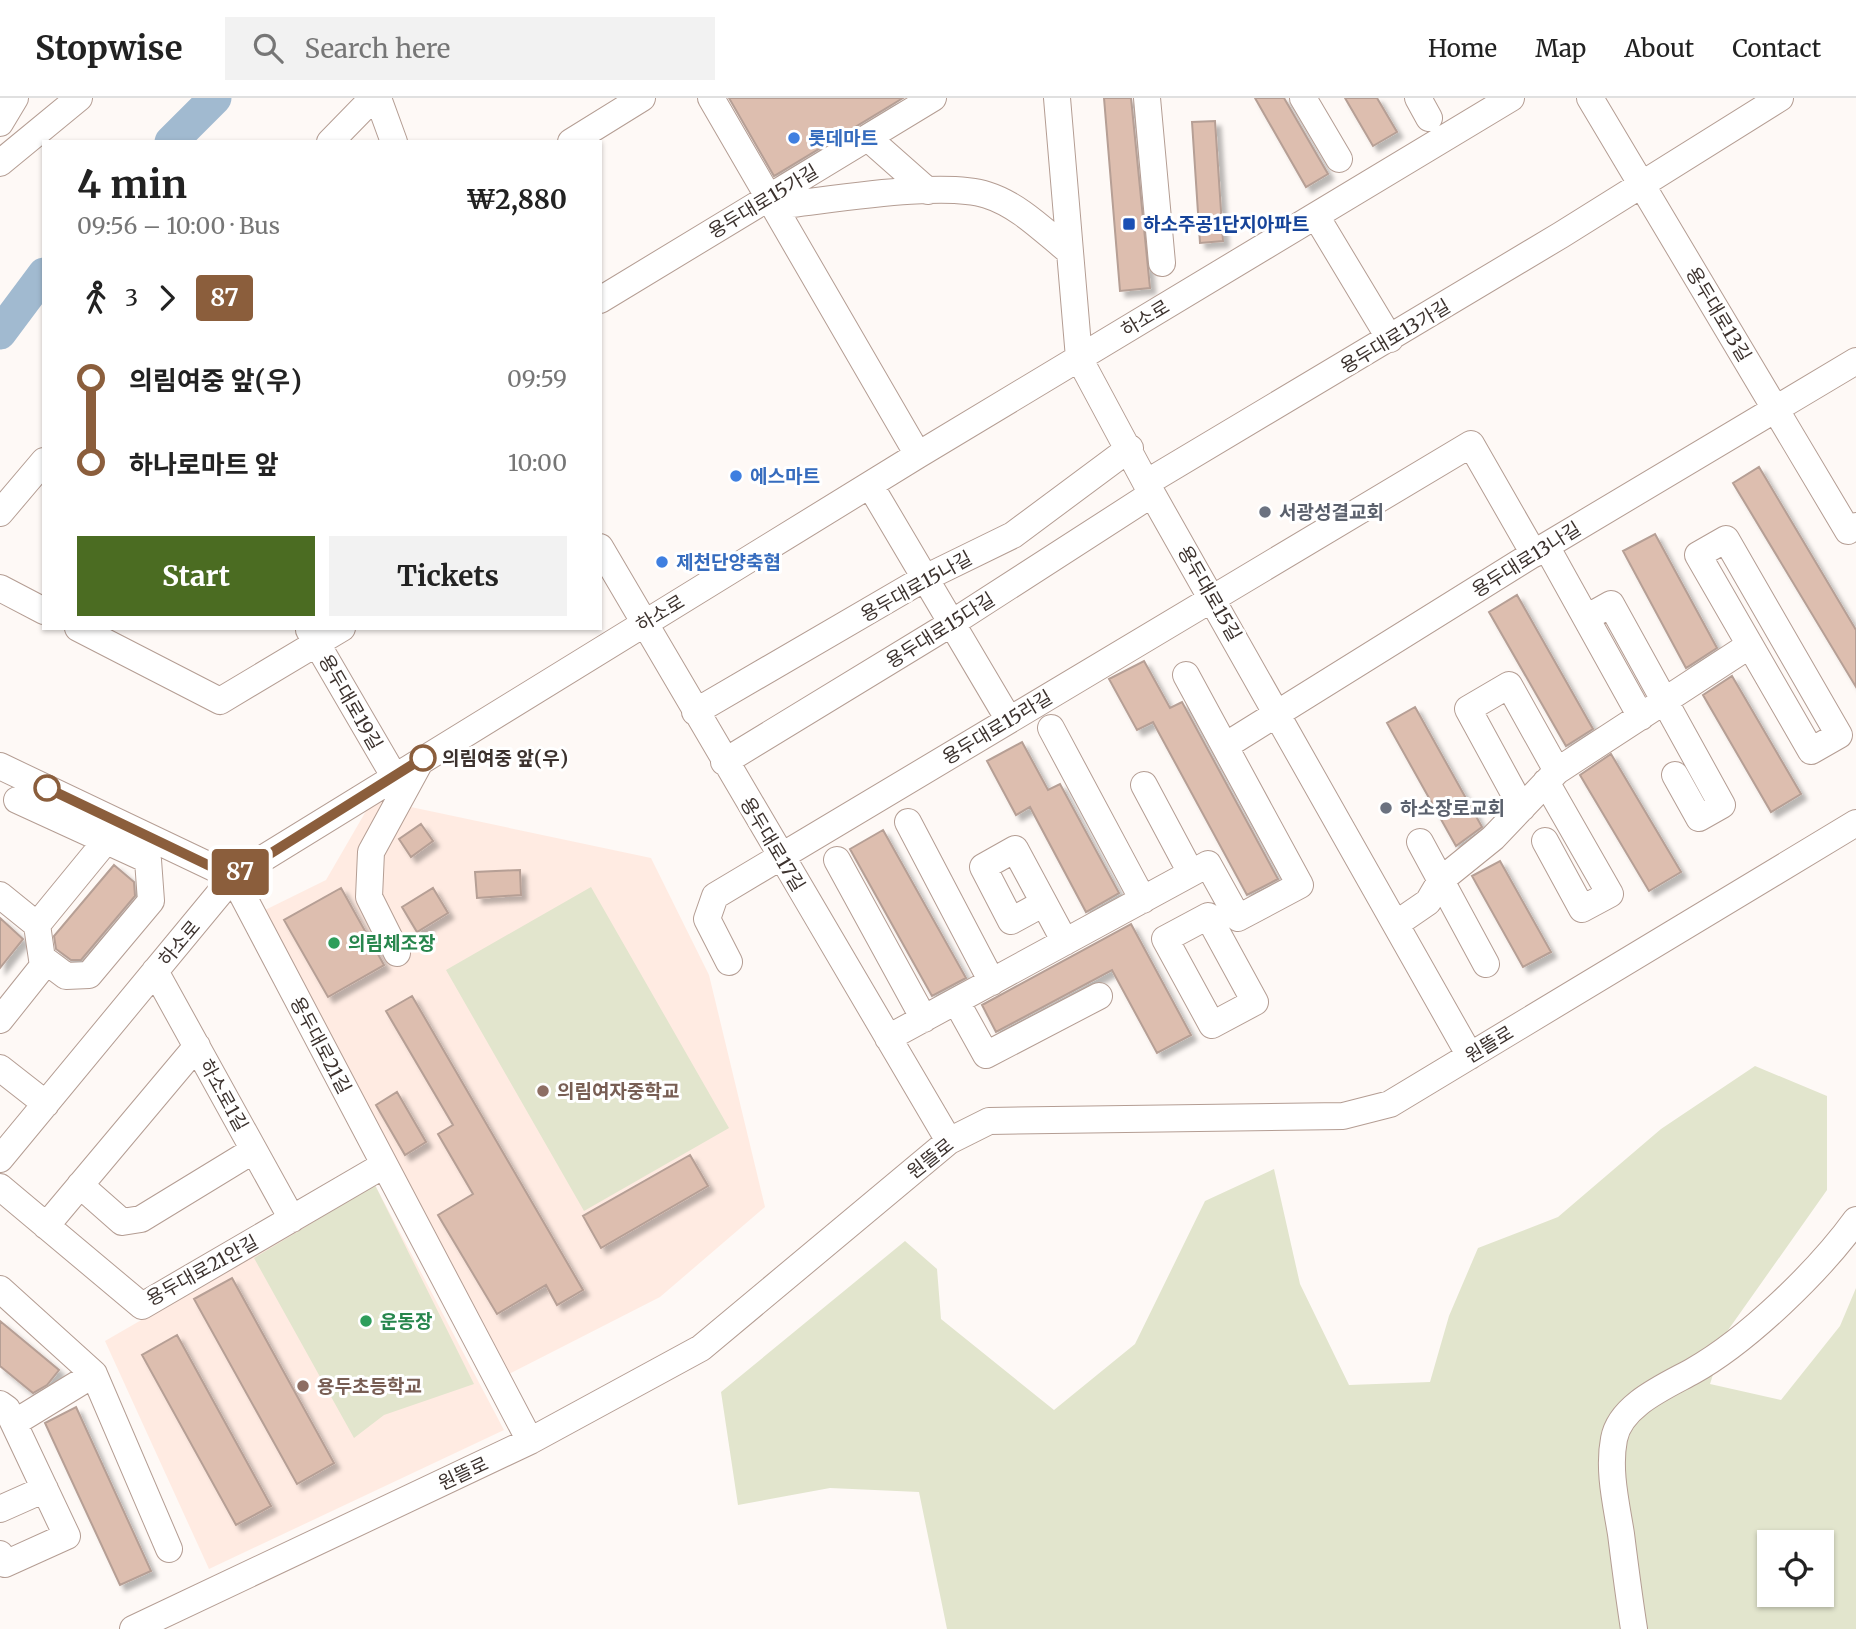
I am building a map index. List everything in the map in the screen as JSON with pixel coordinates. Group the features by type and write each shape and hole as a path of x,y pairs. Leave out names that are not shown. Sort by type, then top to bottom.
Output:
{"street":[{"path":"0,123 15,98"},
{"path":"0,163 79,98"},
{"path":"332,140 376,98 393,140"},
{"path":"574,140 642,98"},
{"path":"711,98 918,455"},
{"name":"용두대로15가길","path":"602,299 772,202 867,138 933,98"},
{"name":"용두대로15길","path":"1057,98 1079,358 1130,448 1149,489 1214,598 1470,1056"},
{"path":"1147,98 1161,263"},
{"path":"1303,98 1339,159"},
{"name":"하소로","path":"0,1159 233,877 918,455 1511,98"},
{"name":"용두대로13길","path":"1590,98 1776,410 1852,528"},
{"name":"용두대로13가길","path":"1149,489 1780,98"},
{"path":"867,138 928,191"},
{"path":"772,202 928,191 987,194 1021,212 1070,253"},
{"path":"1316,216 1390,339"},
{"path":"602,280 628,282"},
{"name":"용두대로13나길","path":"1225,747 1540,550 1856,361"},
{"name":"용두대로15라길","path":"729,962 707,919 715,896 1471,444 1540,550"},
{"name":"용두대로15나길","path":"695,712 925,578 1013,535 1130,448"},
{"path":"0,513 42,463"},
{"path":"870,485 1009,720"},
{"name":"용두대로15다길","path":"724,762 952,623 1149,489"},
{"path":"1726,539 1839,735 1811,751 1750,645 1698,555 1726,539"},
{"path":"1540,550 1586,618 1641,716"},
{"name":"용두대로17길","path":"602,551 724,762 949,1140"},
{"path":"0,588 42,610"},
{"path":"1586,618 1611,604 1722,805 1699,818 1675,775"},
{"path":"82,630 220,701 313,636 335,630"},
{"name":"용두대로19길","path":"313,636 394,776"},
{"path":"1396,924 1428,902 1441,880 1493,838 1552,777 1750,645"},
{"path":"888,1038 1208,864 1238,918 1300,885 1186,675"},
{"path":"1522,808 1468,709 1509,685 1610,894 1582,909 1545,841"},
{"path":"1051,729 1143,900"},
{"path":"397,953 369,897 371,852 423,758"},
{"path":"0,766 233,877"},
{"path":"1144,785 1181,879 1193,924"},
{"path":"17,800 148,860 151,901 89,975 66,976 41,958"},
{"path":"908,822 992,982"},
{"name":"원뜰로","path":"133,1629 530,1441 701,1348 949,1140 989,1121 1343,1116 1390,1104 1856,823"},
{"path":"37,925 105,842"},
{"path":"1420,842 1486,964"},
{"path":"837,860 924,1019"},
{"name":"용두대로21길","path":"233,877 530,1441"},
{"path":"0,895 37,925 43,967 1,1016"},
{"path":"1044,902 1065,942"},
{"name":"하소로1길","path":"155,971 292,1219"},
{"path":"956,1001 986,1055 1099,996"},
{"path":"46,1226 197,1046"},
{"path":"0,1068 46,1104"},
{"path":"80,1185 122,1222 141,1219 254,1150"},
{"name":"용두대로21안길","path":"0,1187 142,1306 384,1165"},
{"path":"1634,1629 1612,1479 1614,1436 1629,1413 1648,1396 1700,1367 1762,1319 1832,1254 1856,1220"},
{"path":"0,1289 94,1374 169,1549"},
{"path":"0,1555 5,1564 67,1536 7,1413 94,1374"},
{"path":"0,1509 45,1489"}],"shaded area":[{"name":"의림여자중학교","path":"373,799 651,858 709,975 765,1207 660,1297 497,1380 259,913 326,880"},
{"name":"용두초등학교","path":"375,1185 504,1430 209,1569 105,1341"}],"green space":[{"path":"591,887 729,1128 584,1211 446,970"},
{"path":"1755,1066 1827,1096 1827,1190 1726,1333 1710,1384 1781,1400 1840,1326 1856,1288 1856,1629 947,1629 919,1492 830,1488 738,1505 721,1392 905,1241 937,1269 941,1319 1054,1410 1135,1344 1205,1201 1274,1169 1300,1284 1349,1385 1430,1382 1449,1316 1478,1248 1558,1217 1661,1129"},
{"name":"운동장","path":"375,1185 474,1384 384,1415 354,1438 254,1258"}],"building":[{"name":"롯데마트","path":"729,98 903,98 774,176"},
{"path":"1104,98 1131,98 1150,288 1120,291"},
{"path":"1255,98 1284,98 1328,174 1306,187"},
{"path":"1345,98 1377,98 1397,132 1373,146"},
{"path":"1215,121 1223,241 1200,243 1192,122"},
{"path":"1759,467 1856,630 1856,687 1733,483"},
{"path":"1655,534 1717,648 1686,668 1623,551"},
{"path":"1517,595 1593,729 1566,746 1489,612"},
{"path":"1144,661 1170,708 1182,702 1278,879 1247,895 1153,722 1137,730 1109,679"},
{"path":"1732,676 1801,794 1771,812 1703,695"},
{"path":"1415,707 1482,827 1456,846 1387,723"},
{"path":"1022,742 1048,790 1060,784 1119,893 1086,912 1030,807 1016,815 987,761"},
{"path":"1611,754 1681,872 1649,891 1580,775"},
{"path":"421,824 433,841 411,857 399,839"},
{"path":"883,830 966,978 932,996 850,849"},
{"path":"1500,861 1551,952 1523,967 1472,876"},
{"path":"114,865 134,882 135,896 81,960 71,960 56,949 54,936"},
{"path":"520,870 521,895 477,898 475,872"},
{"name":"의림체조장","path":"341,888 384,965 328,997 284,920"},
{"path":"433,888 448,913 417,932 402,907"},
{"path":"0,918 23,939 0,968"},
{"path":"1131,924 1191,1035 1157,1053 1112,970 996,1032 982,1005"},
{"path":"412,996 583,1290 557,1305 546,1285 497,1314 438,1215 473,1194 438,1134 453,1125 386,1011"},
{"path":"397,1092 426,1142 405,1155 376,1105"},
{"path":"690,1155 708,1186 601,1248 583,1216"},
{"path":"232,1278 334,1463 297,1484 194,1299"},
{"path":"0,1321 59,1370 47,1385 33,1393 0,1366"},
{"path":"177,1335 271,1506 236,1525 142,1355"},
{"path":"76,1407 151,1571 120,1585 45,1423"}],"waterway":[{"path":"173,140 215,98"},
{"path":"0,333 42,277"}],"bus line":[{"name":"87","path":"47,788 233,877 423,758"}],"place":[{"name":"롯데마트","path":"794,138"},
{"name":"하소주공1단지아파트","path":"1129,224"},
{"name":"에스마트","path":"736,476"},
{"name":"서광성결교회","path":"1265,512"},
{"name":"제천단양축협","path":"662,562"},
{"name":"의림여중 앞(우)","path":"423,758"},
{"name":"하소장로교회","path":"1386,808"},
{"name":"의림체조장","path":"334,943"},
{"name":"의림여자중학교","path":"543,1091"},
{"name":"운동장","path":"366,1321"},
{"name":"용두초등학교","path":"303,1386"}]}
